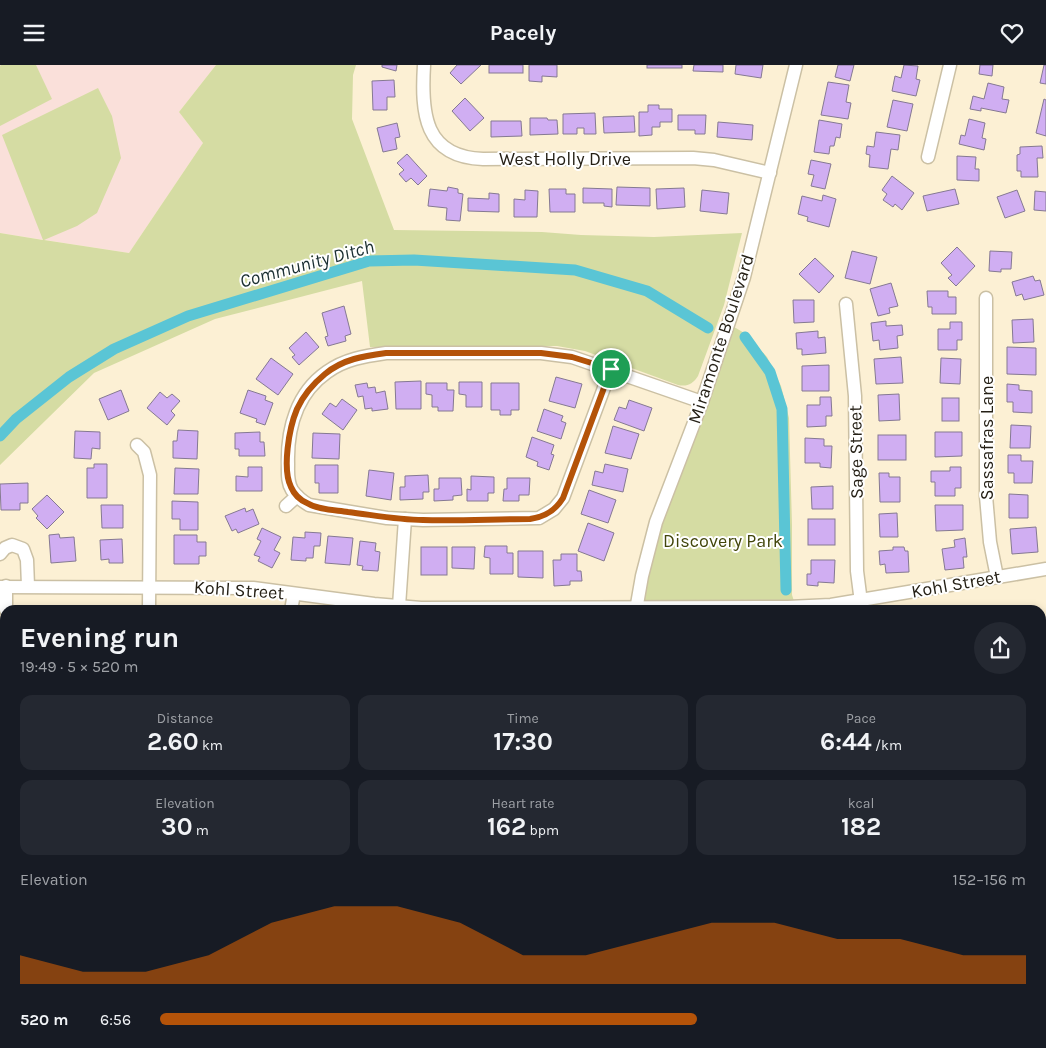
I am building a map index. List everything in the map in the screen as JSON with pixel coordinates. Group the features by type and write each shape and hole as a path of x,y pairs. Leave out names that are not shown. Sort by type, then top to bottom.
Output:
{"street":[{"name":"Miramonte Boulevard","path":"637,605 643,571 656,521 702,402 744,277 796,65"},
{"path":"928,157 950,65"},
{"name":"West Holly Drive","path":"424,68 424,110 428,127 435,139 444,147 465,158 714,160 770,173"},
{"name":"Sassafras Lane","path":"986,298 986,496 990,542 997,577"},
{"name":"Sage Street","path":"846,303 855,396 857,571 862,605"},
{"path":"611,369 563,498 550,512 539,518 406,519 309,505 297,496 291,488 288,478 288,453 292,421 298,407 320,378 349,360 366,355 386,353 541,353 572,357 611,369 702,402"},
{"path":"137,445 144,452 150,475 149,605"},
{"path":"286,506 297,496"},
{"path":"550,512 558,524"},
{"path":"399,605 406,519"},
{"path":"0,554 5,548 12,545 23,549 28,560 28,587"},
{"name":"Kohl Street","path":"862,605 997,577 1046,569"},
{"path":"3,587 5,605"},
{"name":"Kohl Street","path":"3,587 252,588 374,605"},
{"path":"292,605 294,594"}],"shaded area":[{"path":"0,65 216,65 179,112 203,143 129,253 0,233"}],"green space":[{"path":"1,65 36,65 52,99 0,126"},
{"path":"216,65 356,65 353,75 352,119 394,230 542,232 654,237 742,233 724,305 698,376 690,384 678,385 585,351 557,346 370,347 362,281 215,319 94,373 0,465 0,233 43,240 2,135 98,88 112,116 121,158 97,213 77,226 44,240 129,253 203,143 179,112"},
{"name":"Discovery Park","path":"729,324 746,334 767,357 781,386 789,418 792,595 795,605 637,605 639,589"}],"building":[{"path":"382,65 397,65 396,71 382,67"},
{"path":"457,65 481,65 461,84 450,73"},
{"path":"489,65 523,65 523,73 489,73"},
{"path":"529,65 557,65 557,77 542,76 542,82 529,81"},
{"path":"647,65 682,65 682,68 647,68"},
{"path":"694,65 723,65 723,72 693,71"},
{"path":"736,65 763,65 761,78 735,74"},
{"path":"838,65 854,65 850,81 835,77"},
{"path":"904,65 918,66 916,79 920,80 916,96 892,91 895,76 901,78"},
{"path":"980,65 993,65 992,76 979,74"},
{"path":"1044,65 1046,65 1046,84 1040,83"},
{"path":"394,80 395,97 387,97 387,110 373,110 372,81"},
{"path":"828,82 849,85 846,102 851,103 848,119 821,115"},
{"path":"988,83 1004,87 1002,99 1009,100 1006,113 981,108 981,111 970,109 973,96 984,99"},
{"path":"465,98 484,118 470,131 452,111"},
{"path":"1044,99 1046,100 1046,136 1036,133"},
{"path":"893,100 913,104 907,131 887,127"},
{"path":"648,105 659,105 659,109 672,109 672,122 660,122 660,127 652,127 652,135 639,136 639,112 648,112"},
{"path":"595,113 596,134 584,134 584,128 577,128 577,134 563,134 563,114"},
{"path":"678,115 706,115 705,134 695,134 695,130 678,130"},
{"path":"634,116 635,132 604,133 603,117"},
{"path":"530,118 557,120 558,134 530,135"},
{"path":"969,119 985,123 982,138 986,139 984,150 959,144 961,135 965,136"},
{"path":"819,120 842,124 840,138 836,137 834,146 830,146 829,154 814,152"},
{"path":"491,121 521,121 522,136 491,137"},
{"path":"718,122 753,125 752,140 717,137"},
{"path":"397,123 400,137 395,138 397,149 383,152 377,128"},
{"path":"876,132 900,135 898,150 891,149 888,169 869,167 870,155 866,154 867,146 874,147"},
{"path":"1042,146 1043,158 1037,158 1038,177 1021,177 1021,171 1017,171 1017,155 1020,154 1020,147"},
{"path":"407,154 427,176 418,185 411,178 406,182 399,174 404,170 397,163"},
{"path":"957,156 976,157 975,169 979,169 979,181 957,180"},
{"path":"811,160 831,164 825,189 811,186 814,175 808,174"},
{"path":"892,176 914,193 902,210 895,204 893,207 883,200 887,194 882,190"},
{"path":"448,187 458,189 458,193 463,194 460,221 446,220 447,208 428,206 430,189 447,191"},
{"path":"617,187 650,188 650,206 616,205"},
{"path":"583,188 612,189 612,207 604,206 604,203 583,203"},
{"path":"684,188 685,207 657,209 656,189"},
{"path":"549,189 566,189 566,194 575,194 575,212 550,212"},
{"path":"955,189 959,204 927,211 923,196"},
{"path":"525,190 538,191 537,217 514,217 514,199 525,200"},
{"path":"702,190 729,193 727,214 700,211"},
{"path":"1017,190 1025,211 1005,218 997,197"},
{"path":"1035,191 1046,192 1046,211 1034,210"},
{"path":"489,193 499,194 499,212 468,211 468,198 489,199"},
{"path":"823,195 836,199 829,227 807,221 808,217 798,214 802,196 822,201"},
{"path":"957,247 975,266 956,286 948,278 952,275 941,263"},
{"path":"852,251 877,257 870,284 845,278"},
{"path":"990,251 1012,252 1011,269 1001,269 1001,272 989,271"},
{"path":"815,258 834,276 819,293 799,274"},
{"path":"1033,276 1035,281 1040,280 1044,295 1024,300 1022,294 1016,296 1012,282"},
{"path":"891,283 898,306 889,308 890,313 878,316 870,289"},
{"path":"927,291 948,291 948,297 956,297 956,314 932,314 932,307 928,307"},
{"path":"793,300 814,300 814,322 794,323"},
{"path":"344,306 351,334 345,336 346,341 328,346 325,337 328,336 322,313"},
{"path":"1033,319 1034,342 1013,343 1012,320"},
{"path":"886,321 886,326 902,325 903,335 897,336 898,348 880,350 879,340 873,341 871,323"},
{"path":"950,322 962,322 962,340 957,340 957,350 938,350 938,329 950,329"},
{"path":"818,331 818,338 825,337 826,353 802,355 802,349 797,349 796,333"},
{"path":"306,332 319,347 299,365 292,357 295,355 289,348"},
{"path":"1007,347 1036,348 1036,375 1007,374"},
{"path":"901,357 903,383 876,384 874,359"},
{"path":"271,358 293,374 278,395 256,379"},
{"path":"941,358 961,359 960,384 940,383"},
{"path":"829,365 829,391 802,391 802,366"},
{"path":"556,377 582,384 575,408 549,401"},
{"path":"421,381 421,409 396,409 395,382"},
{"path":"459,382 482,382 482,407 466,407 466,395 459,394"},
{"path":"367,383 368,388 375,387 376,393 385,391 388,409 372,411 372,408 365,409 363,396 358,397 355,385"},
{"path":"426,383 447,383 447,390 454,390 453,411 438,411 438,407 432,407 432,395 426,394"},
{"path":"491,383 519,383 519,410 511,410 511,415 500,415 500,410 491,410"},
{"path":"1007,384 1019,385 1019,390 1032,391 1032,413 1013,412 1013,402 1007,402"},
{"path":"121,390 129,411 108,420 99,399"},
{"path":"248,390 266,396 265,400 273,403 265,425 256,422 257,419 240,413"},
{"path":"160,392 167,398 172,394 180,401 171,411 175,415 167,425 147,408"},
{"path":"899,394 900,420 879,421 878,395"},
{"path":"820,397 831,397 832,416 826,416 826,426 807,427 807,405 820,405"},
{"path":"942,398 959,398 959,421 942,421"},
{"path":"342,399 357,410 343,430 322,414 330,403 336,407"},
{"path":"629,400 652,408 644,431 614,420 619,407 626,409"},
{"path":"544,409 563,416 561,421 566,423 561,439 537,431"},
{"path":"1011,425 1031,426 1030,448 1010,448"},
{"path":"613,426 639,434 631,459 605,453"},
{"path":"178,430 198,431 197,459 173,458 173,441 177,441"},
{"path":"75,431 100,432 100,449 92,448 91,459 74,458"},
{"path":"260,432 260,442 264,442 265,456 239,456 239,449 235,449 235,433"},
{"path":"935,432 962,432 962,456 935,457"},
{"path":"313,433 340,434 339,459 312,458"},
{"path":"878,435 906,435 906,460 878,460"},
{"path":"532,437 554,445 551,454 554,455 549,470 537,466 538,462 526,457"},
{"path":"805,438 824,439 824,446 832,446 831,468 820,467 820,463 805,463"},
{"path":"1008,455 1021,455 1021,461 1033,461 1032,483 1014,483 1014,473 1008,473"},
{"path":"94,464 107,464 107,498 87,498 87,468 94,468"},
{"path":"605,464 628,469 623,492 592,485 595,471 603,473"},
{"path":"315,465 338,465 338,493 319,493 319,483 315,483"},
{"path":"248,467 262,467 262,491 236,491 236,476 248,477"},
{"path":"950,467 961,467 961,488 955,488 955,496 935,496 935,482 931,482 931,471 950,471"},
{"path":"175,468 199,469 198,494 174,494"},
{"path":"369,470 394,473 391,500 366,496"},
{"path":"879,473 889,473 889,477 900,477 900,502 880,502"},
{"path":"428,475 429,492 423,492 423,499 400,500 400,487 405,487 405,476"},
{"path":"471,476 494,477 494,493 488,493 488,501 467,501 467,489 471,490"},
{"path":"439,478 461,478 462,495 453,496 453,500 434,501 434,489 439,489"},
{"path":"507,478 530,478 529,495 519,495 519,501 503,501 504,489 507,489"},
{"path":"28,483 28,503 20,503 20,510 1,510 0,484"},
{"path":"833,486 833,509 812,509 811,487"},
{"path":"589,490 616,500 608,523 581,514"},
{"path":"1009,494 1028,495 1028,518 1009,518"},
{"path":"47,495 64,512 47,529 36,518 38,516 32,509"},
{"path":"172,501 198,502 198,530 180,530 180,519 172,519"},
{"path":"101,505 123,505 123,528 102,528"},
{"path":"935,505 963,505 963,530 936,531"},
{"path":"245,508 246,512 253,509 259,524 238,533 236,529 232,531 225,516"},
{"path":"897,513 898,537 880,537 879,514"},
{"path":"808,519 835,519 835,545 808,545"},
{"path":"588,523 614,533 604,561 578,551"},
{"path":"1036,527 1038,552 1012,554 1010,529"},
{"path":"262,528 281,537 274,550 280,553 272,568 258,561 260,557 254,555 261,541 257,539"},
{"path":"305,532 321,533 320,546 314,546 313,558 306,558 306,561 291,560 293,537 305,538"},
{"path":"59,534 60,538 74,537 76,561 51,563 49,535"},
{"path":"174,535 197,535 197,542 206,542 206,556 199,556 199,564 174,564"},
{"path":"328,536 353,538 350,565 325,563"},
{"path":"965,538 967,557 963,557 964,568 945,570 942,549 955,547 954,540"},
{"path":"122,539 123,563 109,563 109,559 101,560 100,540"},
{"path":"360,541 376,543 375,551 380,552 378,571 362,570 363,566 357,565"},
{"path":"485,546 507,546 507,553 513,553 513,574 490,574 490,558 484,557"},
{"path":"421,547 447,547 447,575 421,575"},
{"path":"452,547 475,547 474,569 452,568"},
{"path":"893,547 904,547 905,551 908,551 909,572 886,573 885,564 880,565 879,551 893,550"},
{"path":"518,551 543,551 543,578 518,577"},
{"path":"561,554 577,554 577,571 581,571 582,581 570,581 570,585 554,586 553,560 561,560"},
{"path":"811,560 835,560 834,583 818,582 818,586 807,585 807,574 811,574"}],"waterway":[{"name":"Community Ditch","path":"0,436 16,419 69,377 114,349 188,316 369,261 414,260 575,270 647,291 708,328"},
{"name":"Community Ditch","path":"745,337 770,372 782,409 786,590"}],"route":[{"path":"386,353 541,353 572,357 611,369 563,498 554,509 539,518 423,520 387,517 309,505 300,499 291,488 288,478 290,428 298,407 320,378 349,360 366,355 386,353"}]}
